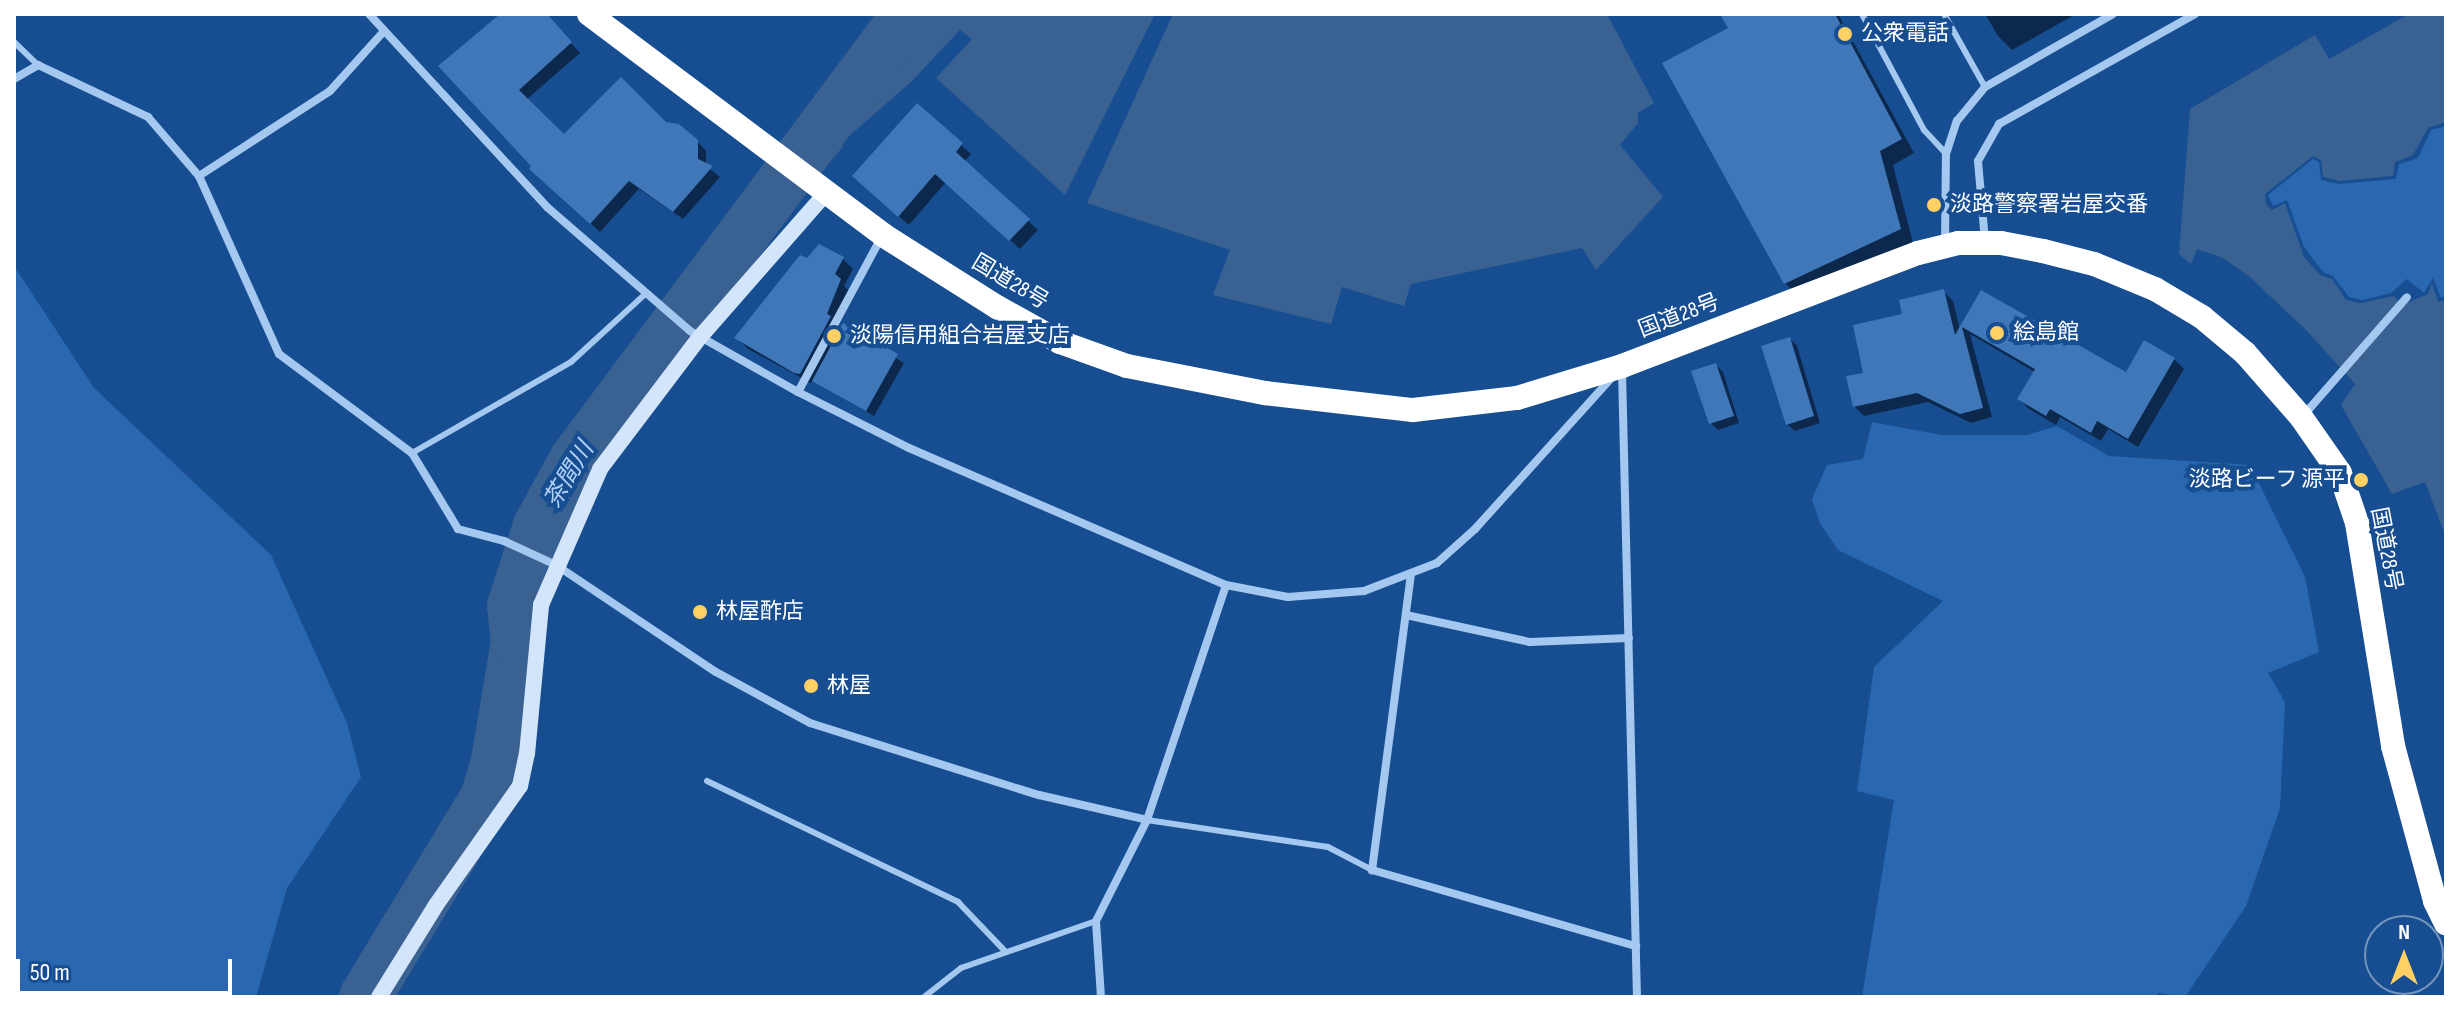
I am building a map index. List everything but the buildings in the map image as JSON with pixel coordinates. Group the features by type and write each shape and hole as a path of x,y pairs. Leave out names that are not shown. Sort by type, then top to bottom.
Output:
{"highway":[{"name":"国道28号","path":"589,14 883,235 1060,342 1127,366 1265,393 1413,410 1517,398 1622,366 1945,245 1986,242 2016,245 2094,264 2172,297 2216,327 2245,353 2301,417 2340,473 2357,523 2393,746 2435,901 2446,924"}],"street":[{"path":"369,14 547,207 659,308 695,334 798,392 909,448 1226,585 1288,597 1364,591 1437,563 1475,529 1622,366"},
{"path":"1945,245 1946,154 1957,121 1985,87 2113,14"},
{"path":"1986,242 1978,161 1999,124 2195,14"},
{"path":"199,176 330,91 384,31"},
{"path":"14,79 38,65 148,117 199,176 279,354 412,453 458,529 504,541 550,562 716,672 810,723 1039,795 1147,820"},
{"path":"379,997 436,905 520,786 527,754 541,605 550,562 600,469 695,334 820,185"},
{"path":"798,392 883,235"},
{"path":"2301,417 2407,297"},
{"path":"1622,366 1637,997"},
{"path":"1411,574 1372,870 1636,946"},
{"path":"1101,997 1096,921 1147,820 1226,585"},
{"path":"1406,615 1530,642 1629,638"}],"lane":[{"path":"1862,14 1924,130 1946,154"},
{"path":"1944,14 1985,87"},
{"path":"14,42 38,65"},
{"path":"412,453 571,362 644,295"},
{"path":"707,781 958,902 1006,952"},
{"path":"1147,820 1328,847 1372,870"},
{"path":"924,997 961,968 1096,921"}],"shaded area":[{"path":"890,14 1155,14 1065,195 936,78 972,39 960,30 911,82 841,143 843,147 828,164 792,137"},
{"path":"1169,14 1607,14 1654,103 1638,113 1638,123 1620,145 1663,197 1596,270 1582,248 1411,284 1404,306 1342,287 1331,324 1213,295 1230,250 1087,203 1172,16"},
{"path":"2409,14 2446,14 2446,122 2428,128 2413,155 2395,162 2393,176 2340,181 2323,177 2321,160 2313,156 2265,194 2266,204 2272,210 2285,203 2304,257 2320,275 2332,279 2346,300 2360,303 2394,296 2402,305 2428,294 2432,283 2438,302 2446,300 2446,537 2425,482 2392,494 2341,405 2355,384 2307,331 2250,277 2223,258 2197,249 2191,264 2179,254 2190,109 2315,35 2329,59"},
{"path":"2446,126 2446,295 2441,298 2433,278 2424,293 2407,279 2391,293 2363,300 2349,297 2333,276 2323,272 2304,247 2287,200 2273,206 2268,195 2313,159 2319,162 2321,180 2339,184 2396,179 2399,164 2418,158 2431,130"},
{"path":"14,266 94,388 271,555 347,723 361,777 287,888 256,997 14,997"},
{"path":"1872,422 1941,435 2027,435 2057,426 2109,456 2250,465 2305,577 2319,652 2268,673 2285,702 2280,808 2246,906 2185,997 2158,993 2156,997 1862,997 1894,800 1857,791 1874,667 1943,601 1838,550 1820,523 1812,499 1827,465 1863,459"}],"waterway":[{"name":"茶間川","path":"365,997 486,798 496,766 517,642 513,606 539,526 575,460 908,14"}],"place":[{"name":"公衆電話","path":"1845,34"},
{"name":"淡路警察署岩屋交番","path":"1934,205"},
{"name":"絵島館","path":"1997,333"},
{"name":"淡陽信用組合岩屋支店","path":"834,336"},
{"name":"淡路ビーフ 源平","path":"2361,480"},
{"name":"林屋酢店","path":"700,612"},
{"name":"林屋","path":"811,686"}]}
